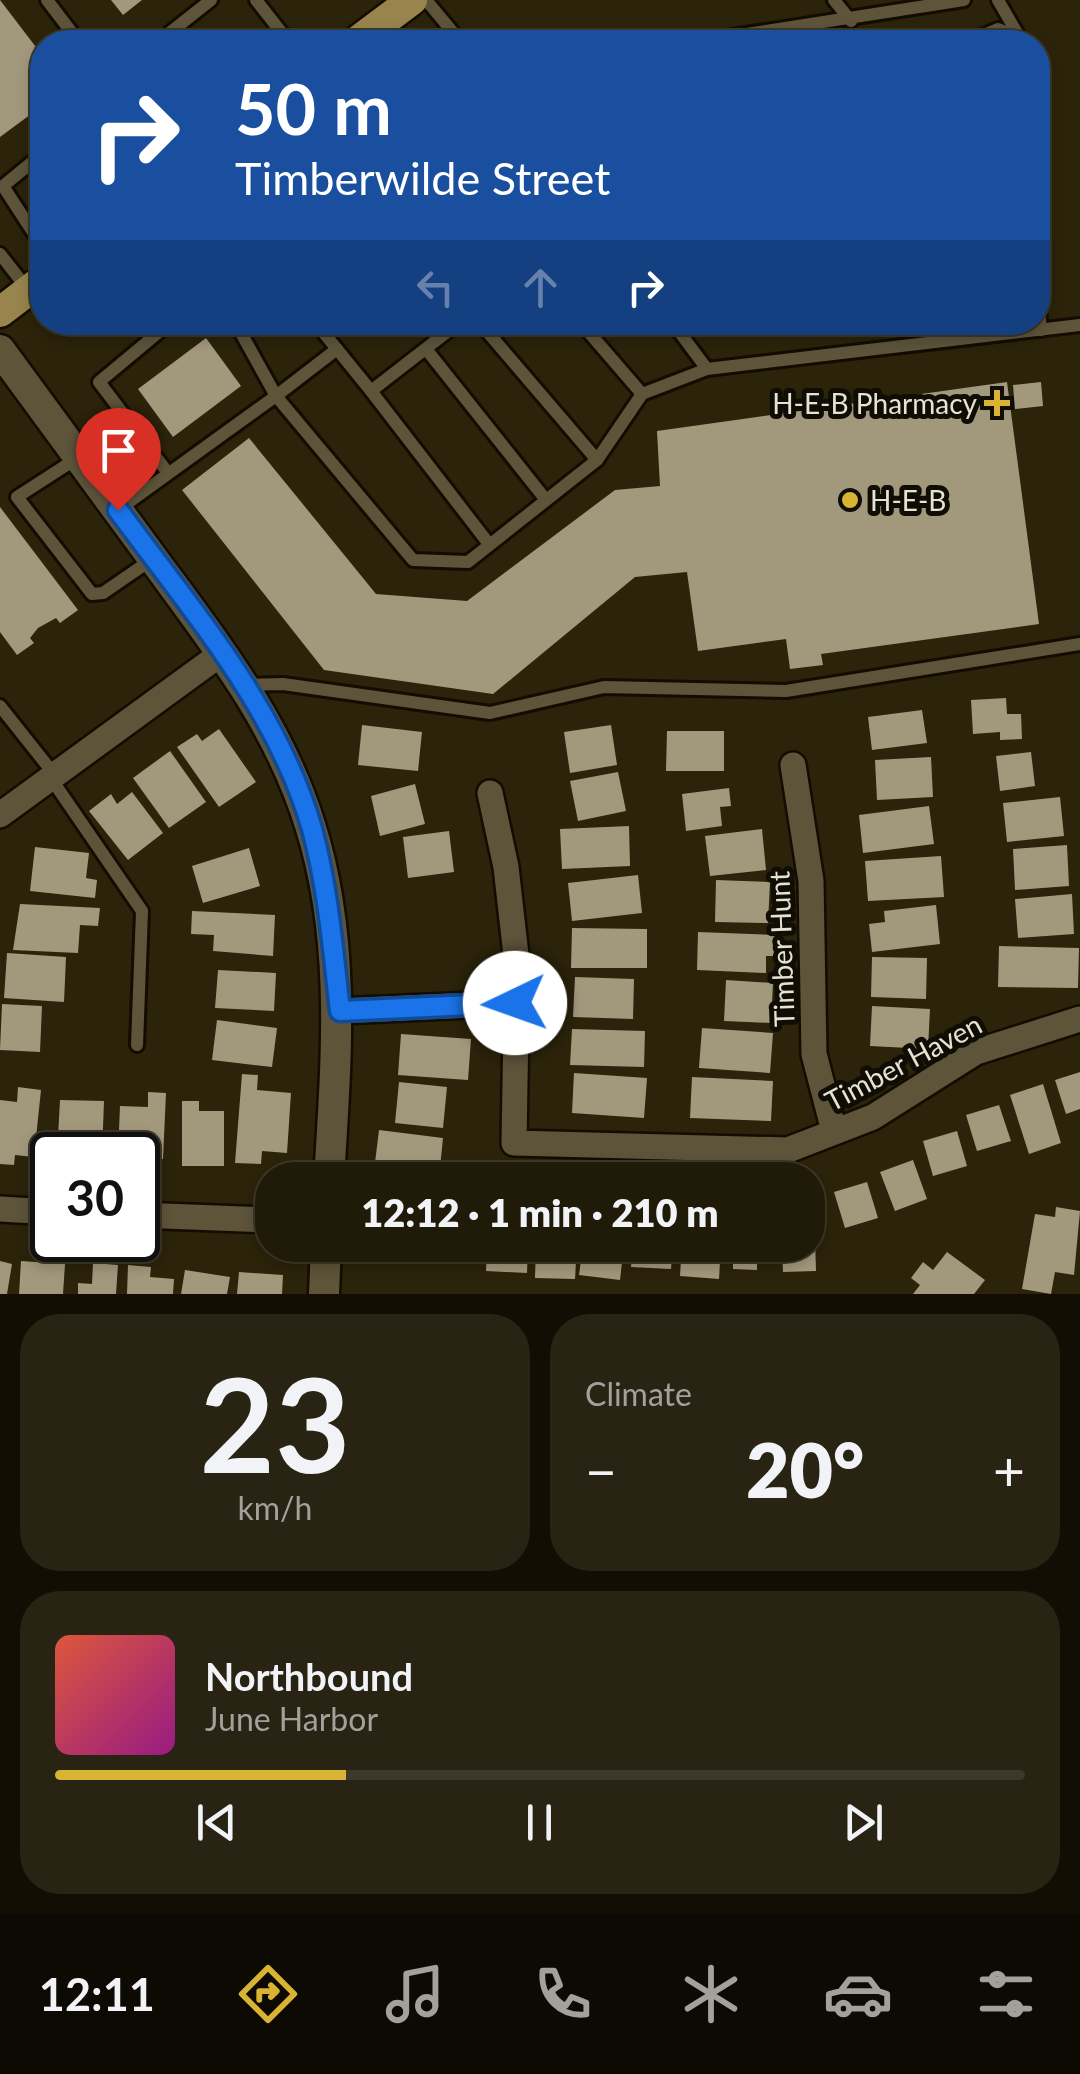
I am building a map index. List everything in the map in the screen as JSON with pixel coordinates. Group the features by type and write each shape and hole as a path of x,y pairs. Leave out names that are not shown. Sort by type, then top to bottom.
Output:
{"main road":[{"path":"372,30 411,2"},
{"path":"0,312 30,290"}],"street":[{"path":"0,350 247,685 290,767 311,828 324,884 340,1011 330,1162"},
{"path":"0,815 222,652"},
{"name":"Timber Hunt","path":"793,765 811,881 814,1054 834,1131"},
{"path":"340,1011 515,1003 514,922 490,793"},
{"name":"Timber Haven","path":"515,1003 514,1144 788,1150 873,1116 976,1052 1080,1020"},
{"path":"0,1210 30,1211"},
{"path":"160,1216 255,1219"},
{"path":"324,1294 325,1262"}],"lane":[{"path":"47,0 70,30"},
{"path":"173,30 211,0"},
{"path":"256,0 280,30"},
{"path":"834,0 851,21"},
{"path":"887,0 898,12"},
{"path":"784,30 851,21 920,4 964,0"},
{"path":"998,0 1015,30"},
{"path":"411,2 446,30"},
{"path":"30,164 3,186 30,228"},
{"path":"0,254 30,281"},
{"path":"1050,329 1080,325"},
{"path":"155,335 99,382 168,473"},
{"path":"242,335 276,396 413,560 468,562 597,460 642,394 707,369 999,335"},
{"path":"326,335 490,544"},
{"path":"371,391 444,335"},
{"path":"490,335 597,460"},
{"path":"591,335 642,394"},
{"path":"682,335 707,369"},
{"path":"118,510 336,349"},
{"path":"426,350 546,500"},
{"path":"130,424 18,497 82,586 92,594 104,594 153,558"},
{"path":"247,685 283,684 490,714 604,687 786,691 1080,644"},
{"path":"0,706 142,911 137,1045"}],"building":[{"path":"0,0 30,39 30,115 0,137"},
{"path":"111,0 142,0 123,15"},
{"path":"206,338 241,386 173,437 138,389"},
{"name":"H-E-B","path":"1007,382 1039,624 821,654 823,665 790,669 786,639 698,651 687,572 635,577 493,694 324,670 182,490 249,438 376,594 467,601 615,490 660,486 657,431"},
{"path":"1041,382 1043,406 1015,409 1013,385"},
{"path":"0,507 78,610 60,623 56,618 38,628 30,638 34,643 17,655 0,632"},
{"path":"1006,698 1007,714 1021,714 1022,739 1000,740 1000,732 973,734 971,700"},
{"path":"922,710 927,743 872,750 868,717"},
{"path":"362,725 422,732 418,771 358,765"},
{"path":"611,725 617,765 570,773 564,732"},
{"path":"219,729 256,782 219,807 177,747 197,734 202,741"},
{"path":"667,731 724,731 724,771 666,771"},
{"path":"170,751 206,802 169,828 133,778"},
{"path":"1031,752 1035,786 1000,791 996,756"},
{"path":"931,757 933,797 877,800 875,760"},
{"path":"618,772 626,811 578,821 570,781"},
{"path":"415,784 425,824 380,836 371,796"},
{"path":"729,788 731,806 720,807 722,826 686,831 682,794"},
{"path":"132,792 163,833 128,860 89,811 111,794 117,804"},
{"path":"1060,797 1064,836 1007,842 1003,803"},
{"path":"929,806 934,844 863,853 859,815"},
{"path":"629,826 630,866 562,869 560,829"},
{"path":"762,829 766,870 710,876 705,836"},
{"path":"449,831 454,872 408,878 403,837"},
{"path":"1067,845 1069,886 1015,890 1013,849"},
{"path":"35,847 89,853 86,878 97,880 95,898 30,891"},
{"path":"249,848 260,886 203,903 192,866"},
{"path":"941,856 944,897 868,901 865,861"},
{"path":"638,875 642,913 572,921 568,883"},
{"path":"716,880 770,882 768,923 715,922"},
{"path":"1072,894 1074,934 1018,938 1015,899"},
{"path":"20,904 100,908 98,926 80,925 78,953 13,950"},
{"path":"936,905 940,944 872,952 869,924 885,922 884,911"},
{"path":"192,911 275,915 273,956 213,951 214,935 191,934"},
{"path":"572,928 647,929 647,968 571,968"},
{"path":"698,932 776,935 775,956 766,956 766,973 697,970"},
{"path":"999,946 1079,948 1078,988 998,987"},
{"path":"7,953 66,957 64,1002 4,998"},
{"path":"872,957 927,958 926,999 871,997"},
{"path":"218,970 276,973 274,1011 215,1008"},
{"path":"575,977 634,979 633,1019 573,1017"},
{"path":"726,980 773,983 771,1023 724,1021"},
{"path":"2,1004 42,1006 40,1052 0,1050"},
{"path":"872,1006 930,1009 928,1049 870,1046"},
{"path":"217,1020 277,1028 272,1067 212,1060"},
{"path":"702,1028 773,1033 770,1073 699,1068"},
{"path":"572,1029 645,1031 644,1067 570,1065"},
{"path":"401,1034 471,1039 468,1080 398,1075"},
{"path":"1080,1072 1080,1109 1066,1114 1055,1080"},
{"path":"574,1073 647,1078 644,1118 572,1113"},
{"path":"242,1074 258,1075 257,1090 291,1093 287,1153 262,1151 261,1162 235,1163"},
{"path":"692,1077 773,1081 771,1121 690,1118"},
{"path":"399,1082 447,1087 443,1128 395,1123"},
{"path":"1043,1084 1061,1143 1029,1154 1010,1095"},
{"path":"18,1087 41,1090 37,1132 30,1132 30,1157 15,1155 14,1165 0,1164 0,1100 17,1102"},
{"path":"148,1092 166,1093 163,1159 160,1132 119,1132 120,1106 148,1107"},
{"path":"60,1100 104,1101 103,1132 58,1132"},
{"path":"182,1101 199,1101 199,1111 224,1111 224,1166 182,1166"},
{"path":"999,1105 1011,1141 977,1151 966,1115"},
{"path":"379,1130 443,1138 441,1162 375,1162"},
{"path":"957,1131 967,1166 933,1176 923,1141"},
{"path":"913,1160 927,1199 895,1211 880,1172"},
{"path":"867,1182 878,1218 845,1228 834,1192"},
{"path":"1056,1207 1080,1211 1074,1275 1055,1272 1051,1294 1022,1289 1035,1214 1055,1217"},
{"path":"947,1252 985,1280 974,1294 913,1294 920,1285 911,1278 923,1262 933,1270"},
{"path":"0,1261 12,1264 7,1294 0,1294"},
{"path":"21,1261 65,1264 63,1294 19,1294"},
{"path":"486,1262 527,1262 527,1273 486,1271"},
{"path":"535,1262 576,1262 575,1279 535,1278"},
{"path":"581,1262 622,1262 620,1280 579,1275"},
{"path":"631,1262 672,1262 671,1269 631,1267"},
{"path":"681,1262 720,1262 719,1279 680,1276"},
{"path":"733,1262 757,1262 757,1270 733,1269"},
{"path":"783,1262 816,1262 816,1271 783,1272"},
{"path":"93,1263 118,1265 116,1294 78,1294 78,1283 92,1284"},
{"path":"128,1265 151,1267 150,1277 174,1279 173,1294 127,1294"},
{"path":"185,1270 230,1277 227,1294 181,1294"},
{"path":"239,1272 283,1275 282,1294 237,1294"}],"place":[{"name":"H-E-B Pharmacy","path":"997,403"},
{"name":"H-E-B","path":"850,500"}],"route":[{"path":"118,510 247,685 290,767 311,828 324,884 340,1011 515,1003"}]}
